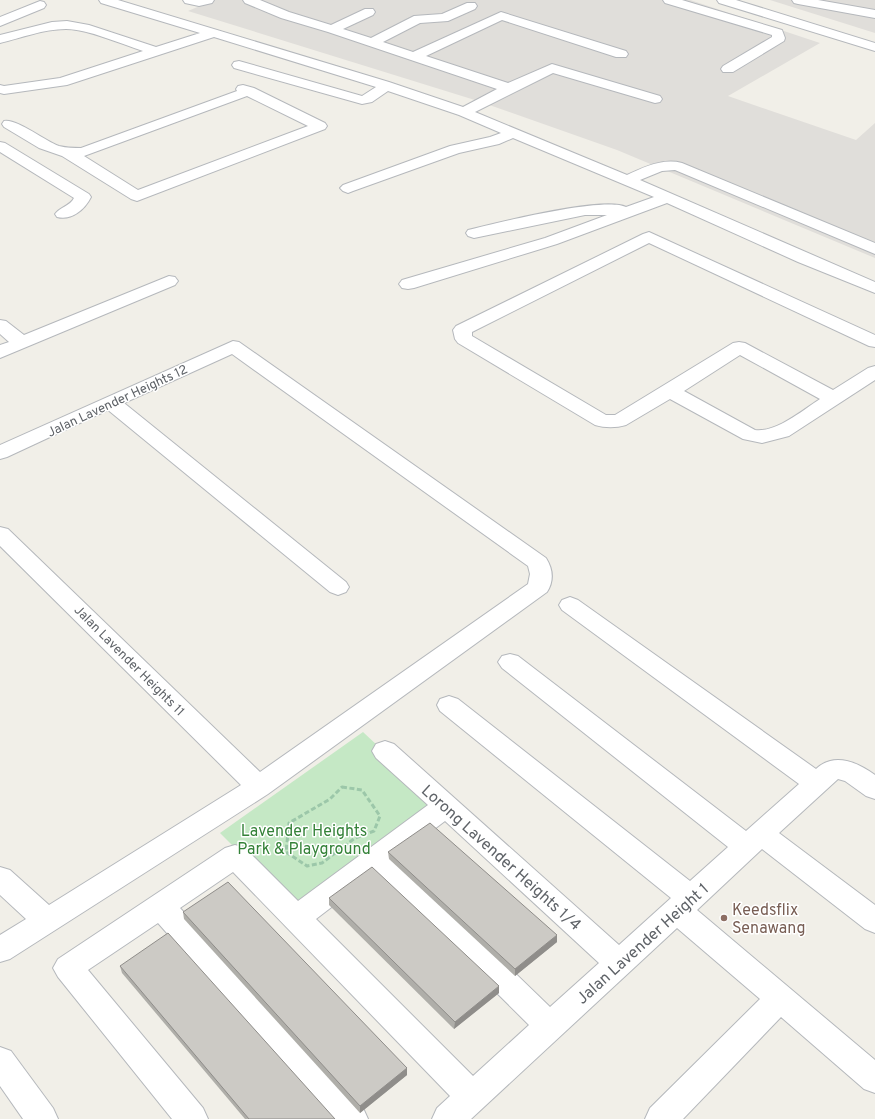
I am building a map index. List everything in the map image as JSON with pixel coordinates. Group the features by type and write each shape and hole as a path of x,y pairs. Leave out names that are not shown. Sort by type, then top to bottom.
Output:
{"street":[{"path":"189,0 200,2 208,0"},
{"path":"249,0 285,15 415,56 509,88"},
{"path":"669,0 776,33 779,38 728,69"},
{"path":"723,0 875,48"},
{"path":"798,0 875,14"},
{"path":"110,1 386,86 464,112 669,197 804,258 875,288"},
{"path":"0,22 40,2"},
{"path":"372,42 418,19 444,18 471,6"},
{"path":"332,29 369,12"},
{"path":"415,56 501,16 621,54 607,62"},
{"path":"0,40 52,26 67,25 85,28 156,50"},
{"path":"0,89 4,90 62,82 156,50 214,33"},
{"path":"239,65 362,100 367,99 386,86"},
{"path":"464,112 509,88 552,68 655,99"},
{"path":"580,76 593,69"},
{"path":"9,124 48,147 68,153 137,196 320,126 243,88 274,75"},
{"path":"68,153 83,152 249,91"},
{"path":"348,188 455,149 494,141 514,133"},
{"path":"0,146 83,197 79,205 63,214"},
{"path":"628,180 658,167 666,165 677,166 875,248"},
{"path":"408,284 551,241 669,197"},
{"path":"474,233 584,210 634,210"},
{"path":"833,398 739,347 670,391 619,421 602,420 464,340 462,330 649,237 875,342"},
{"path":"0,352 169,280"},
{"path":"0,326 22,343"},
{"name":"Jalan Lavender Heights 12","path":"0,453 234,346 538,563 541,574 539,587 259,786"},
{"path":"670,391 750,435 762,437 782,432 875,372"},
{"path":"110,402 338,587"},
{"name":"Jalan Lavender Heights 11","path":"0,534 259,786"},
{"path":"570,605 827,775 846,769 875,789"},
{"path":"510,662 754,841 875,920"},
{"path":"449,705 684,904 780,998 875,1079"},
{"name":"Lorong Lavender Heights 1/4","path":"385,751 620,964"},
{"name":"Jalan Lavender Height 1","path":"448,1119 827,775"},
{"path":"0,950 259,786"},
{"path":"296,918 446,806"},
{"path":"192,1119 68,968 235,856 472,1098"},
{"path":"377,857 550,1026"},
{"path":"0,878 47,920"},
{"path":"161,906 352,1119"},
{"path":"662,1119 780,998"},
{"path":"0,1061 42,1119"}],"path":[{"path":"342,787 362,790 380,816 374,831 355,838 322,863 307,866 286,852 289,823 330,799 342,787"}],"shaded area":[{"path":"214,0 690,0 820,43 728,96 856,140 875,123 875,258 617,150 478,101 188,11"},
{"path":"770,0 875,0 875,33"}],"green space":[{"name":"Lavender Heights Park & Playground","path":"363,732 442,806 298,911 220,833"}],"building":[{"path":"430,823 557,935 515,969 388,852"},
{"path":"372,867 499,986 455,1022 329,898"},
{"path":"228,882 407,1068 360,1106 183,912"},
{"path":"168,933 335,1119 249,1119 120,966"}],"place":[{"name":"Keedsflix Senawang","path":"724,918"}]}
